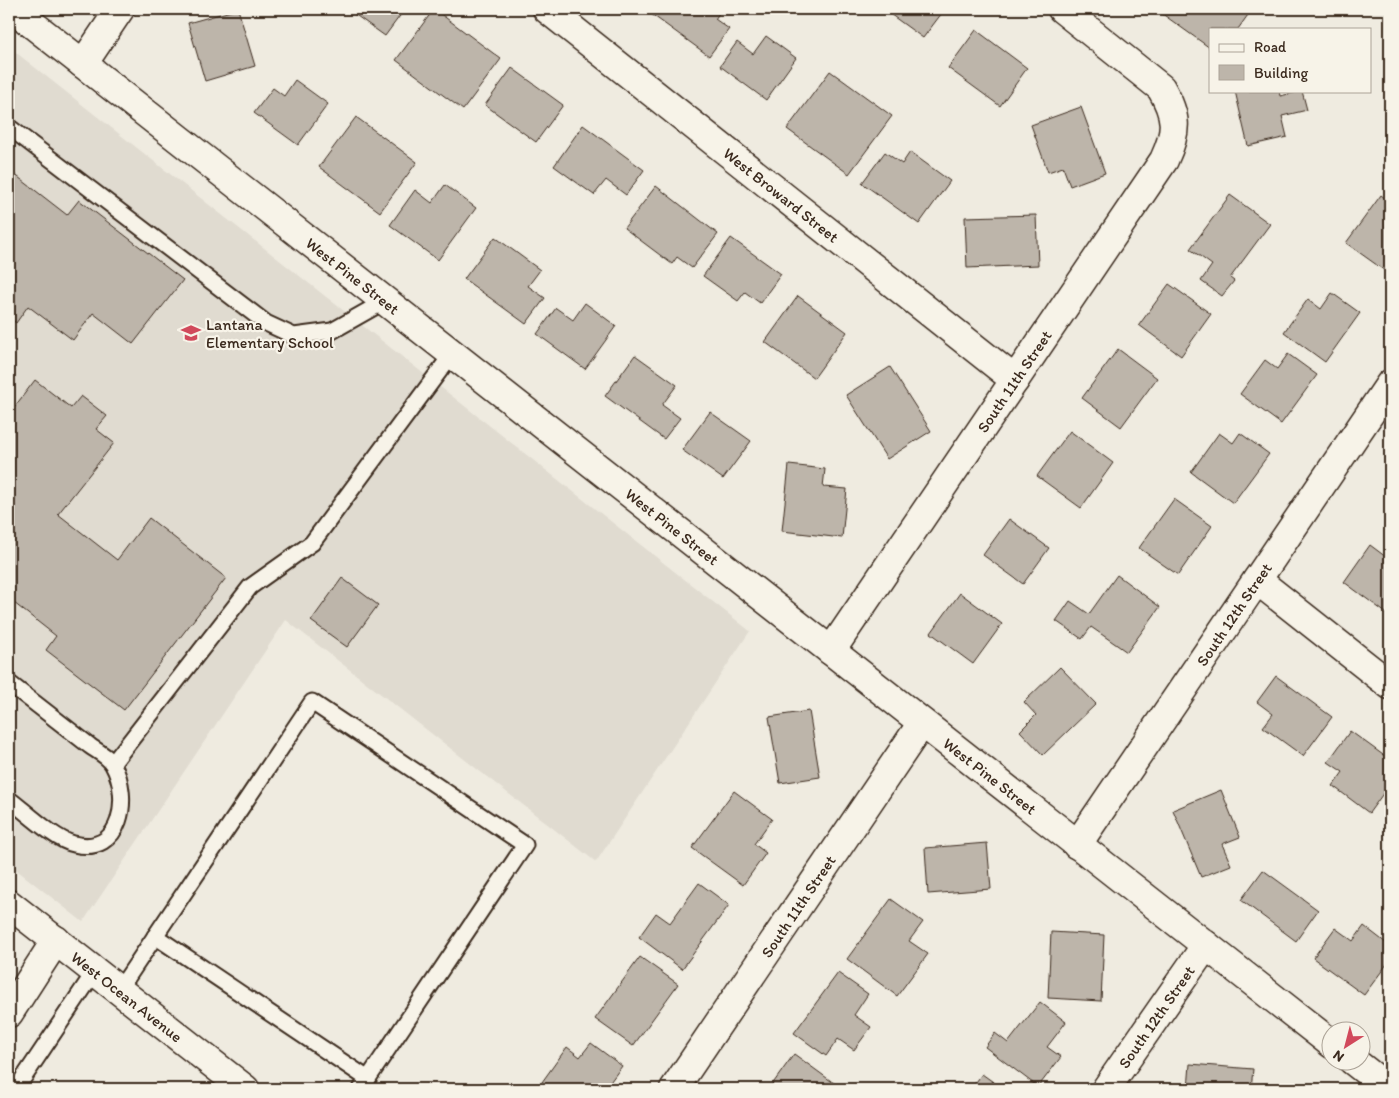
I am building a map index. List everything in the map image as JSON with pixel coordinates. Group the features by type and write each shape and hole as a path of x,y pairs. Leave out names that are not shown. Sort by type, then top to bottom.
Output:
{"street":[{"name":"West Pine Street","path":"13,9 1322,1036"},
{"path":"83,64 120,9"},
{"name":"West Broward Street","path":"547,9 1015,380"},
{"name":"South 11th Street","path":"831,651 1164,160 1172,143 1175,123 1171,104 1161,88 1062,9"},
{"name":"South 12th Street","path":"1077,845 1390,384"},
{"path":"1257,580 1390,685"},
{"name":"South 11th Street","path":"674,1089 922,723"},
{"name":"West Ocean Avenue","path":"9,904 245,1089"},
{"path":"9,1012 56,940"},
{"name":"South 12th Street","path":"1106,1089 1206,945"},
{"path":"1365,1070 1389,1089"}],"lane":[{"path":"9,127 266,323 294,336 332,331 385,301"},
{"path":"113,763 250,587 312,543 452,354"},
{"path":"9,683 113,763 121,784 123,803 119,823 110,836 98,844 85,846 72,844 57,836 9,799"},
{"path":"118,990 312,702 525,845 364,1084 155,936"},
{"path":"16,1089 95,971"}],"shaded area":[{"name":"Lantana Elementary School","path":"9,47 750,631 596,862 286,620 83,922 9,864"}],"building":[{"path":"238,9 255,66 205,81 188,23"},
{"path":"352,9 405,9 385,36 350,11"},
{"path":"434,9 501,59 463,110 396,60"},
{"path":"649,9 722,9 715,19 729,29 709,56 647,11"},
{"path":"883,9 945,9 923,38"},
{"path":"1164,9 1245,9 1250,12 1239,28 1209,28 1209,47 1161,13"},
{"path":"976,30 1027,68 1000,106 948,68"},
{"path":"766,36 796,58 766,100 720,66 737,42 753,54"},
{"path":"512,68 563,105 536,142 485,105"},
{"path":"830,71 892,116 849,174 787,129"},
{"path":"295,80 328,104 298,145 254,113 273,88 284,96"},
{"path":"1235,92 1279,92 1280,96 1302,92 1307,110 1282,116 1287,137 1248,146"},
{"path":"1081,107 1105,173 1070,186 1063,167 1048,172 1031,125"},
{"path":"356,117 417,162 380,212 319,167"},
{"path":"583,125 644,170 626,195 606,180 594,195 554,166"},
{"path":"885,152 902,164 910,152 950,181 919,224 862,183"},
{"path":"9,170 67,215 79,200 183,280 133,344 93,313 73,340 28,306 16,323 9,317"},
{"path":"445,185 476,208 438,260 390,225 415,190 432,203"},
{"path":"656,186 718,234 692,268 677,257 672,264 624,228"},
{"path":"1230,195 1270,224 1230,278 1234,281 1222,296 1201,281 1212,265 1190,249"},
{"path":"1381,195 1390,202 1390,270 1388,273 1346,243"},
{"path":"1036,215 1038,265 967,268 965,217"},
{"path":"495,237 540,270 528,286 545,298 526,324 464,279"},
{"path":"731,238 781,274 760,303 745,292 738,301 703,276"},
{"path":"1169,284 1211,314 1181,356 1139,325"},
{"path":"1332,293 1360,313 1325,362 1284,332 1308,299 1321,309"},
{"path":"798,296 847,332 814,378 765,342"},
{"path":"585,303 616,326 585,369 537,334 556,308 573,320"},
{"path":"1118,349 1157,378 1121,427 1082,398"},
{"path":"1288,354 1317,375 1281,424 1240,394 1265,360 1277,369"},
{"path":"635,355 677,385 662,405 680,418 664,439 605,396"},
{"path":"890,367 931,431 887,459 846,395"},
{"path":"35,380 71,408 81,396 107,416 96,429 114,443 58,514 117,560 149,518 226,578 124,710 46,650 56,636 9,599 9,414"},
{"path":"710,412 751,441 723,479 682,450"},
{"path":"1070,431 1113,463 1081,508 1037,476"},
{"path":"1219,433 1233,443 1240,433 1269,454 1233,503 1191,472"},
{"path":"789,465 825,469 823,487 847,489 842,538 782,531"},
{"path":"1174,499 1212,526 1178,575 1139,548"},
{"path":"1009,519 1049,548 1023,584 983,555"},
{"path":"1370,545 1390,560 1390,616 1344,582"},
{"path":"1117,575 1160,607 1127,652 1091,627 1082,639 1056,621 1070,601 1089,614"},
{"path":"342,578 378,605 347,647 311,621"},
{"path":"960,593 1002,624 973,664 931,633"},
{"path":"1060,667 1096,704 1043,755 1020,731 1036,715 1024,702"},
{"path":"1276,676 1332,717 1303,756 1263,727 1273,714 1257,702"},
{"path":"809,711 820,777 780,783 769,717"},
{"path":"1350,731 1390,760 1390,784 1369,813 1333,786 1343,772 1328,762"},
{"path":"1221,790 1240,837 1222,844 1231,865 1201,877 1173,810"},
{"path":"734,791 772,819 754,844 766,853 743,885 692,848"},
{"path":"987,843 991,889 928,894 925,848"},
{"path":"1263,870 1318,910 1296,941 1241,900"},
{"path":"699,883 729,905 682,969 639,937 656,913 670,923"},
{"path":"891,899 923,922 909,941 928,954 897,996 847,959"},
{"path":"1364,926 1390,946 1390,960 1364,995 1313,958 1335,928 1353,941"},
{"path":"1051,932 1104,935 1101,1001 1048,998"},
{"path":"640,957 678,984 633,1046 595,1019"},
{"path":"838,973 868,994 854,1015 871,1027 854,1050 838,1039 826,1056 794,1033"},
{"path":"1040,1002 1066,1022 1047,1047 1061,1057 1038,1087 985,1047 995,1033 1008,1043"},
{"path":"591,1043 622,1066 605,1089 552,1089 542,1082 567,1047 580,1057"},
{"path":"794,1054 842,1089 769,1089"},
{"path":"1190,1064 1253,1069 1251,1089 1188,1089"},
{"path":"982,1074 1003,1089 971,1089"}],"place":[{"name":"Lantana Elementary School","path":"191,333"}]}
